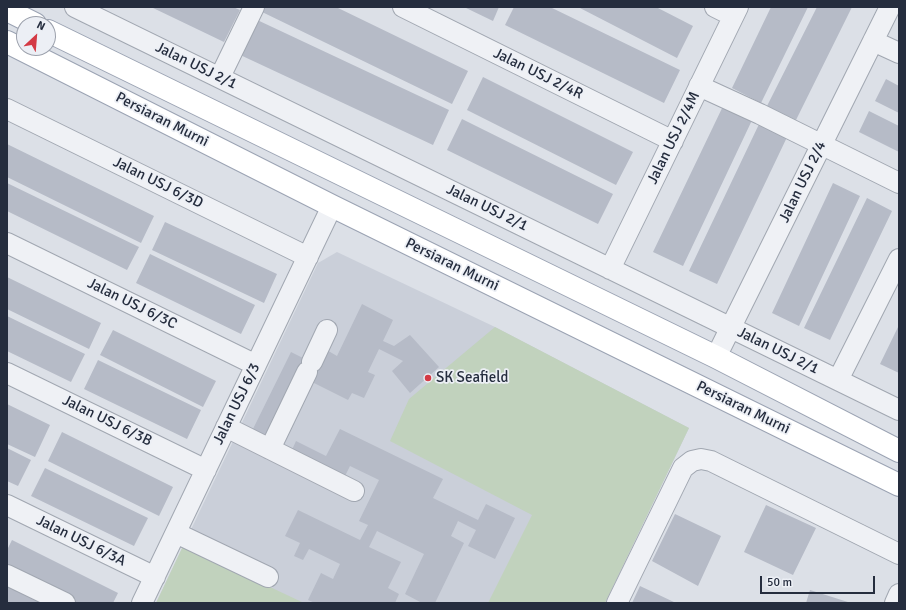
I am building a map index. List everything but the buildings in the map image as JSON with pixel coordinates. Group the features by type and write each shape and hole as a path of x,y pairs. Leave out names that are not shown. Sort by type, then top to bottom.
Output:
{"main road":[{"path":"7,10 19,16"},
{"name":"Persiaran Murni","path":"56,34 716,357 899,451"},
{"name":"Persiaran Murni","path":"7,42 332,206 899,485"},
{"path":"716,357 711,366 712,375 716,381 759,416"}],"street":[{"name":"Jalan USJ 2/1","path":"75,7 899,410"},
{"path":"220,78 254,7"},
{"name":"Jalan USJ 2/4R","path":"403,7 673,141"},
{"path":"715,7 736,12"},
{"name":"Jalan USJ 2/4","path":"716,357 890,7"},
{"name":"Jalan USJ 2/4M","path":"610,269 736,12"},
{"path":"873,41 899,54"},
{"path":"700,86 899,183"},
{"name":"Jalan USJ 6/3D","path":"7,109 308,257"},
{"name":"Jalan USJ 6/3","path":"142,603 332,206"},
{"name":"Jalan USJ 6/3C","path":"7,243 256,365"},
{"path":"838,380 899,259"},
{"path":"270,449 327,330"},
{"name":"Jalan USJ 6/3B","path":"7,373 206,470"},
{"path":"226,427 354,491"},
{"path":"617,603 683,468 692,461 701,459 711,461 899,554"},
{"name":"Jalan USJ 6/3A","path":"7,505 155,577"},
{"path":"176,533 268,577"},
{"path":"7,575 65,603"},
{"path":"895,603 899,594"}],"shaded area":[{"name":"SK Seafield","path":"337,252 495,327 689,428 605,603 156,603 318,263"}],"green space":[{"path":"495,327 689,428 605,603 488,603 532,515 390,441 409,399"},
{"path":"183,546 304,603 156,603"}],"place":[{"name":"SK Seafield","path":"428,378"}]}
